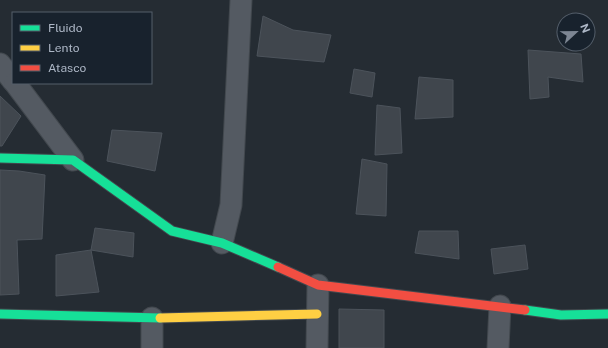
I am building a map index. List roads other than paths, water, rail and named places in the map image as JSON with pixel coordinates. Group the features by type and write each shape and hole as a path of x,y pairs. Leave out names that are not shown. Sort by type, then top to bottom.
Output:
{"street":[{"path":"222,243 231,205 240,0"},
{"path":"0,64 12,79"},
{"path":"16,84 74,160 172,231 222,243 318,285 500,306 561,315 608,314"},
{"path":"0,158 74,160"},
{"path":"317,348 318,285"},
{"path":"498,348 500,306"},
{"path":"0,314 152,318 317,314"},
{"path":"152,318 152,348"}]}
